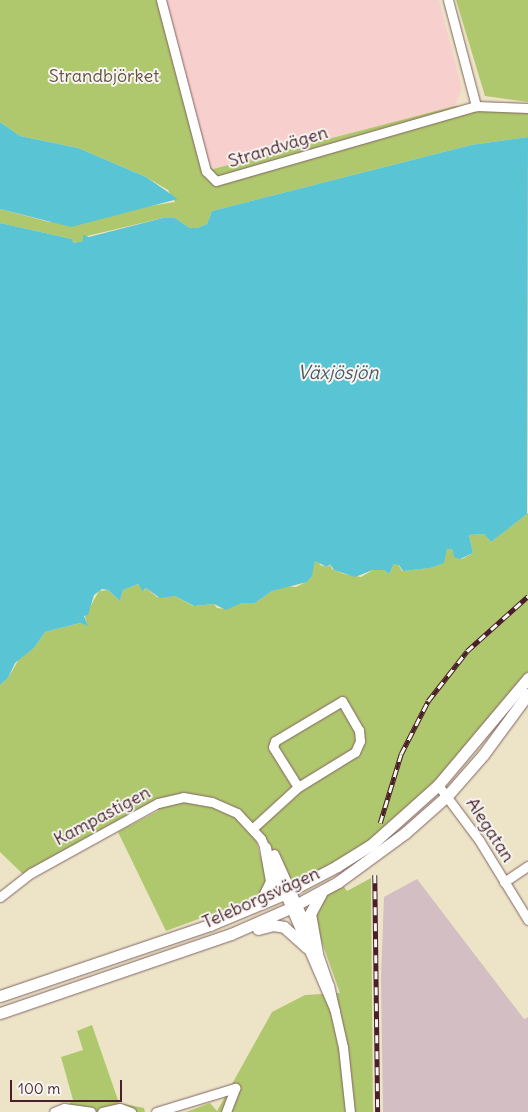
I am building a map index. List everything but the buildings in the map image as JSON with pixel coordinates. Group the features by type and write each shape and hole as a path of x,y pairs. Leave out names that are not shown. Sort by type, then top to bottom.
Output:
{"main road":[{"name":"Teleborgsvägen","path":"0,996 210,925 288,892 371,845 438,785 528,678"},
{"name":"Teleborgsvägen","path":"0,1013 231,934 294,906 322,891 385,849 447,796 483,755 528,694"},
{"path":"260,904 271,881 263,843"},
{"path":"312,950 310,914 322,891"},
{"path":"231,934 277,925 289,930 312,950"}],"street":[{"name":"Strandvägen","path":"161,0 206,171 216,181 476,106"},
{"path":"448,0 476,106 528,108"},
{"path":"253,828 298,787 355,752 360,741 359,730 342,700 275,742 273,747 298,787"},
{"name":"Alegatan","path":"438,785 528,920"},
{"name":"Kampastigen","path":"0,897 31,873 170,799 183,797 212,802 237,813 253,828 275,856 312,950 335,1011 343,1047 350,1112"},
{"path":"504,882 528,866"},
{"path":"156,1112 235,1088 226,1112"},
{"path":"54,1112 64,1108 91,1112"},
{"path":"102,1112 120,1108 131,1112"}],"shaded area":[{"path":"164,0 439,0 462,88 455,106 213,169 206,164"},
{"path":"417,879 524,1019 528,1017 528,1112 383,1112 381,978 384,897"}],"green space":[{"name":"Strandbjörket","path":"0,0 164,0 206,164 213,169 455,106 528,110 528,137 471,145 212,211 207,224 197,228 190,228 175,218 163,218 83,237 84,241 72,243 72,239 0,223 0,209 49,222 175,202 168,190 146,177 78,148 20,136 0,122"},
{"path":"456,0 528,0 528,102 485,96"},
{"path":"528,513 528,677 466,755 371,845 284,894 265,848 226,807 170,799 26,877 0,852 0,685 8,678 19,659 34,648 45,632 80,623 87,625 85,616 99,591 108,590 120,601 123,590 138,584 144,591 146,588 157,597 175,596 193,606 214,604 217,608 227,609 242,603 255,603 272,591 287,586 296,587 308,581 315,561 319,561 320,565 328,567 330,564 332,569 344,574 361,577 373,570 384,570 389,574 394,564 398,564 402,571 430,568 443,563 447,549 452,549 454,556 462,559 473,553 469,535 484,534 491,542"},
{"path":"185,801 200,801 232,815 246,826 256,840 267,879 264,889 253,899 166,931 118,832 158,811 158,806"},
{"path":"371,878 373,1112 186,1112 210,1103 217,1111 272,1012 305,995 340,993 315,923 317,900 342,884 347,891"},
{"path":"92,1025 119,1103 144,1108 145,1112 60,1112 73,1100 61,1057 83,1050 77,1031"}],"water":[{"path":"0,122 20,136 78,148 146,177 178,199 71,227 0,209"},
{"name":"Växjösjön","path":"528,137 527,514 491,542 484,534 469,535 473,553 460,559 454,557 452,549 447,549 444,563 430,568 403,571 399,565 394,564 389,574 384,570 373,570 355,577 334,570 330,564 327,567 315,561 312,576 307,582 272,591 255,603 242,603 226,610 214,604 194,606 175,596 160,598 146,588 143,591 138,584 123,590 120,601 108,590 102,589 94,595 88,615 84,616 88,626 80,623 45,632 34,648 15,663 8,678 0,685 0,223 72,239 73,243 83,241 83,235 89,237 163,218 175,218 190,228 197,228 207,224 212,211 471,145"}],"railway":[{"path":"380,823 401,754 428,701 467,651 528,596"},
{"path":"375,875 378,1112"}]}
